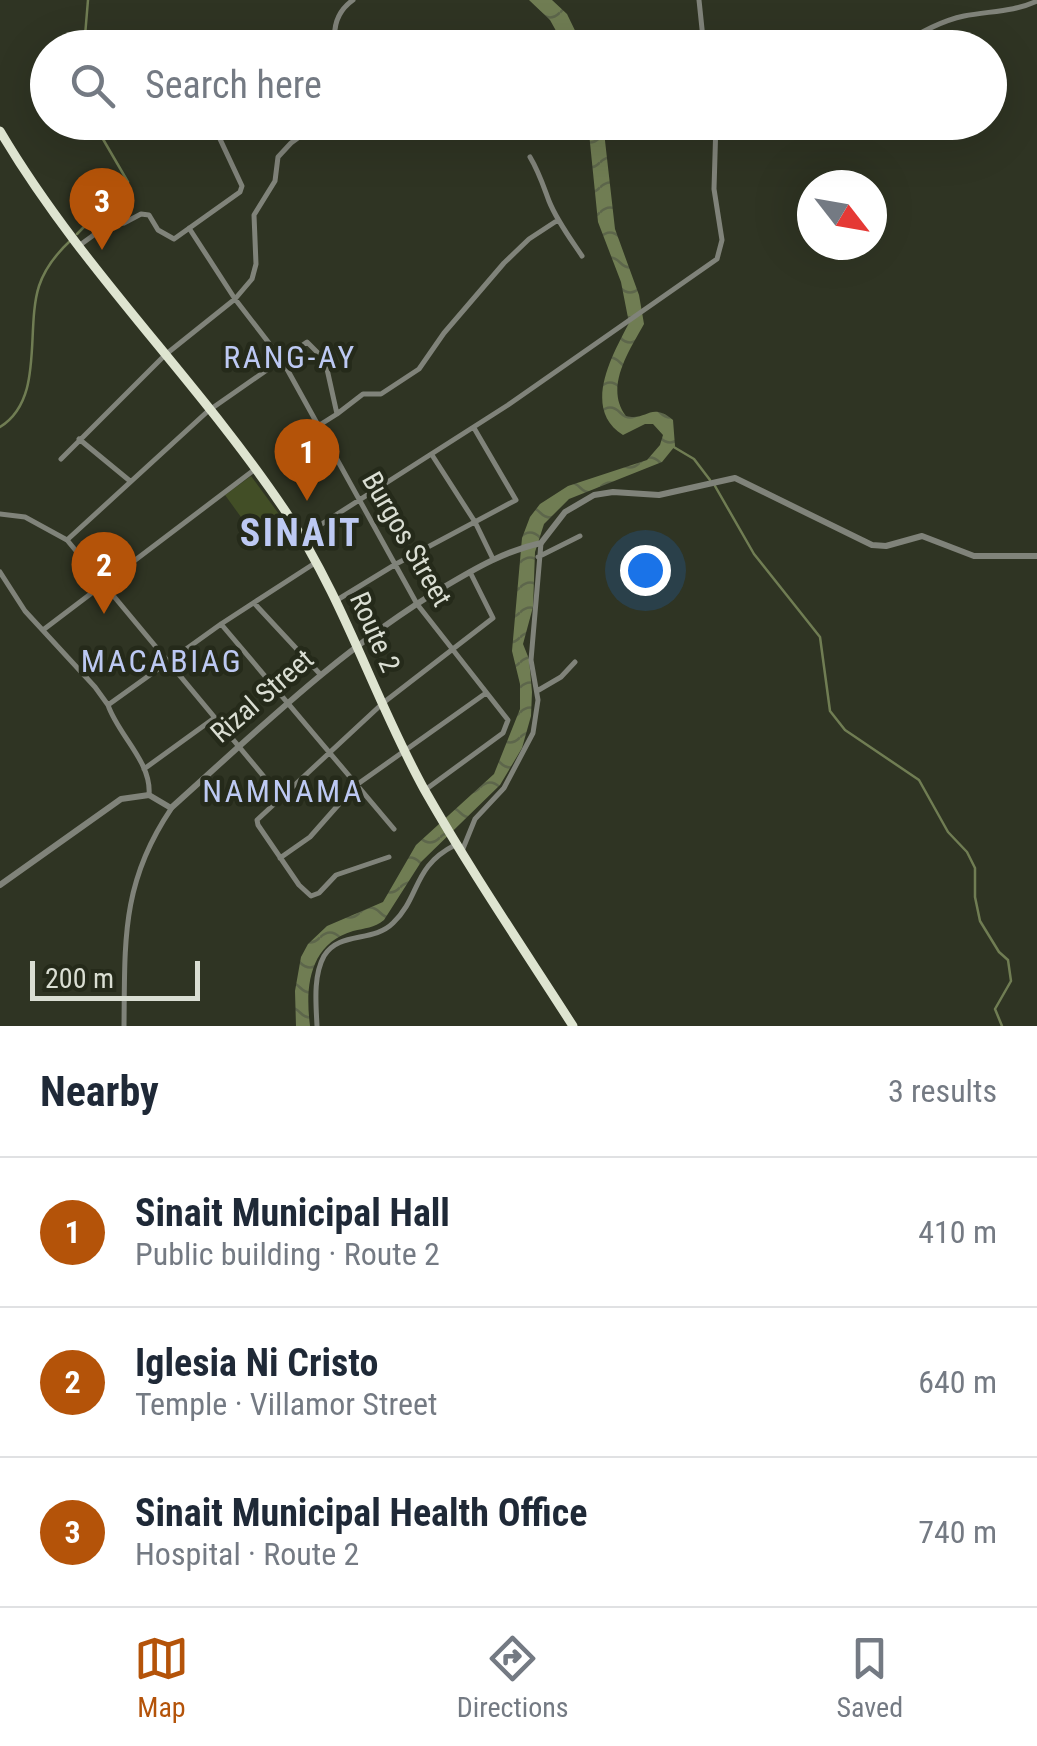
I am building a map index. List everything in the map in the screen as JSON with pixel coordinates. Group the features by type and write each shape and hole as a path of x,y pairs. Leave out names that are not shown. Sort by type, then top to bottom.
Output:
{"highway":[{"name":"Route 2","path":"0,132 67,235 254,470 301,536 337,600 425,790 574,1026"}],"street":[{"path":"336,30 336,19 353,0"},
{"path":"698,0 702,30"},
{"path":"929,30 960,17 1037,1"},
{"path":"76,247 106,226 141,214 149,215 158,230 174,238 242,189 220,140"},
{"path":"61,459 164,356 235,299 255,276 254,215 274,181 280,155 298,140"},
{"path":"301,536 474,428 712,264 722,250 714,189 715,140"},
{"path":"530,156 545,182 558,220 582,256"},
{"path":"318,426 363,394 379,395 419,369 444,333 504,263 529,239 558,220"},
{"name":"Burgos Street","path":"188,228 282,360 417,604 506,716 507,728 425,790"},
{"path":"67,540 208,411 306,342 326,362 338,414"},
{"path":"337,600 516,499 474,428"},
{"path":"79,440 130,481"},
{"path":"432,455 475,522 492,559"},
{"path":"43,630 254,470"},
{"path":"317,1026 318,973 326,954 341,941 390,926 427,865 459,845 504,788 530,740 536,722 537,690 531,660 537,544 565,512 594,494 660,495 735,478 872,545 886,546 922,536 974,556 1037,556"},
{"path":"0,514 25,516 67,540 281,797"},
{"path":"538,558 580,536"},
{"name":"Rizal Street","path":"124,1026 127,912 132,887 171,808 237,745 358,646 417,604 492,559 514,548 537,544"},
{"path":"108,705 316,562"},
{"path":"0,572 43,630 96,686 144,768 149,795"},
{"path":"389,856 336,875 317,895 311,896 257,821 382,703 494,617 470,572"},
{"path":"254,603 320,674"},
{"path":"221,624 394,829"},
{"path":"537,690 561,677 574,662"},
{"path":"280,858 310,838 356,786 486,693"},
{"path":"144,768 214,719"},
{"path":"0,885 111,805 128,797 149,795 171,808"}],"shaded area":[{"path":"251,476 284,521 259,542 225,495"}],"water":[{"path":"529,0 552,0 567,14 575,30 556,30"},
{"path":"590,140 605,140 615,229 639,295 644,324 621,370 617,394 620,405 626,416 659,412 673,420 675,446 662,462 569,499 544,524 535,552 533,607 523,644 529,659 532,692 531,716 522,748 500,785 421,862 384,920 338,937 327,946 310,982 310,1026 296,1026 295,991 301,957 308,944 327,926 383,902 416,845 494,774 520,709 520,684 512,651 522,538 530,517 540,504 568,486 647,460 660,445 663,435 653,424 623,435 604,411 604,381 629,323 621,282 598,222"}],"waterway":[{"path":"86,30 88,0"},
{"path":"77,234 128,182 104,140"},
{"path":"0,427 14,415 28,382 39,286 52,261 71,240"},
{"path":"672,446 694,459 710,480"},
{"path":"715,486 754,554 820,637 830,711 845,730 919,780 948,832 967,852 975,868 980,921 1008,960 1011,981 995,1009 1002,1026"}],"place":[{"name":"Sinait Municipal Health Office","path":"102,250"},
{"name":"Sinait Municipal Hall","path":"307,501"},
{"name":"Iglesia Ni Cristo","path":"104,614"}],"district":[{"name":"RANG-AY","path":"290,357"},
{"name":"SINAIT","path":"301,533"},
{"name":"MACABIAG","path":"162,661"},
{"name":"NAMNAMA","path":"283,791"}]}
